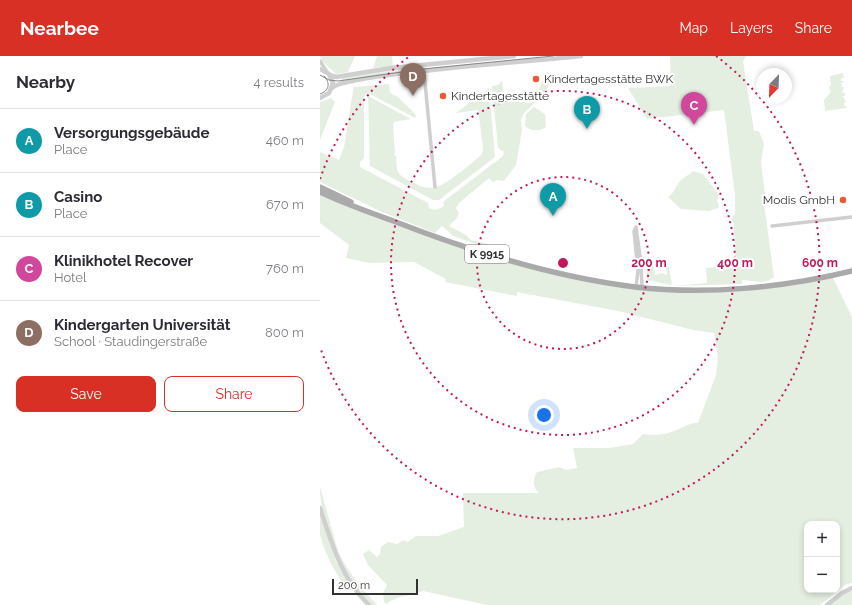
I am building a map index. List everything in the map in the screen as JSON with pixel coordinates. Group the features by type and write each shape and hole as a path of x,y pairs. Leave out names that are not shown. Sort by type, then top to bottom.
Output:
{"main road":[{"name":"K 9915","path":"320,187 380,216"},
{"name":"K 9915","path":"320,192 422,232 518,263 558,274 639,287 699,289 754,287 810,280 852,272"}],"street":[{"path":"320,70 336,77 423,65 514,56"},
{"path":"320,98 327,95 332,88 340,83 424,72 581,56"},
{"path":"320,61 333,82 332,88"},
{"path":"423,65 435,187"},
{"path":"772,226 852,217"},
{"path":"636,227 642,279 639,287 634,231 636,227"},
{"path":"642,279 651,288"},
{"path":"320,508 341,569 354,588 369,605"},
{"path":"827,605 842,593 852,588"}],"green space":[{"path":"320,56 355,56 348,72 336,74 322,61"},
{"path":"377,56 392,56 393,66 373,68"},
{"path":"670,56 746,56 743,61 754,131 759,131 764,144 761,162 766,202 764,203 774,277 768,281 761,282 742,280 742,284 674,286 707,283 706,268 735,265 734,224 731,218 735,214 735,196 724,110 647,119 628,88 671,86"},
{"path":"420,67 420,70 338,83 342,80 342,78 337,79 376,71"},
{"path":"547,72 549,73 549,84 545,93 524,113 521,120 522,130 516,165 504,181 497,180 493,182 489,178 459,203 456,208 459,213 457,218 449,226 466,235 471,240 488,244 487,248 453,236 442,226 435,233 382,212 320,182 320,152 339,160 344,147 354,85 355,87 389,84 390,93 398,97 416,115 415,118 366,93 364,96 364,158 360,162 360,167 428,203 429,208 436,210 444,206 443,202 503,156 504,152 498,148 492,86 498,85 502,81 505,101 532,103"},
{"path":"843,73 844,78 841,78 841,81 843,81 843,83 841,83 842,87 844,87 842,93 845,93 845,96 843,96 846,102 844,103 844,106 847,106 846,108 825,111 824,100 831,92 829,87 831,85 830,76"},
{"path":"489,88 495,157 439,200 433,200 370,166 368,96 411,119 394,122 393,125 394,155 396,156 397,170 400,175 415,184 422,187 432,188 449,181 482,154 483,147 478,110 456,113"},
{"path":"331,98 335,102 320,140 320,102"},
{"path":"534,107 545,114 546,127 544,129 532,130 525,126 526,114"},
{"path":"693,171 703,174 719,195 717,201 719,205 718,208 709,211 681,209 668,197 680,181"},
{"path":"320,194 379,219 470,251 596,284 679,292 833,278 852,317 852,583 845,585 840,589 840,521 804,521 804,593 835,593 820,605 487,605 423,591 400,597 386,604 384,602 383,593 387,585 368,565 363,554 369,550 377,557 380,554 381,547 388,542 397,544 403,540 408,542 416,536 438,536 464,527 463,493 539,493 535,489 534,483 534,478 537,472 559,467 566,470 577,468 573,448 610,448 633,444 643,434 663,434 689,424 698,423 716,375 718,358 714,333 693,330 618,311 517,292 517,296 445,282 446,279 414,262 369,263 346,258 349,245 320,223"},
{"path":"667,266 669,267 672,284 670,285 647,280 646,268 654,267 655,275 661,273 667,275"},
{"path":"320,487 338,551 360,586 377,605 371,605 361,593 343,566 335,550 324,519"},
{"path":"320,515 336,561 353,591 348,588 337,574 324,548 320,534"},
{"path":"852,590 852,605 830,605 843,594"}],"tram line":[{"path":"320,75 329,80 338,81 423,69 553,56"},
{"path":"320,94 323,93 328,86 328,81 324,76"}],"place":[{"name":"Kindertagesstätte BWK","path":"536,79"},
{"name":"Kindergarten Universität","path":"413,96"},
{"name":"Kindertagesstätte","path":"443,96"},
{"name":"Klinikhotel Recover","path":"694,125"},
{"name":"Casino","path":"587,129"},
{"name":"Modis GmbH","path":"843,200"},
{"name":"Versorgungsgebäude","path":"553,216"}]}
